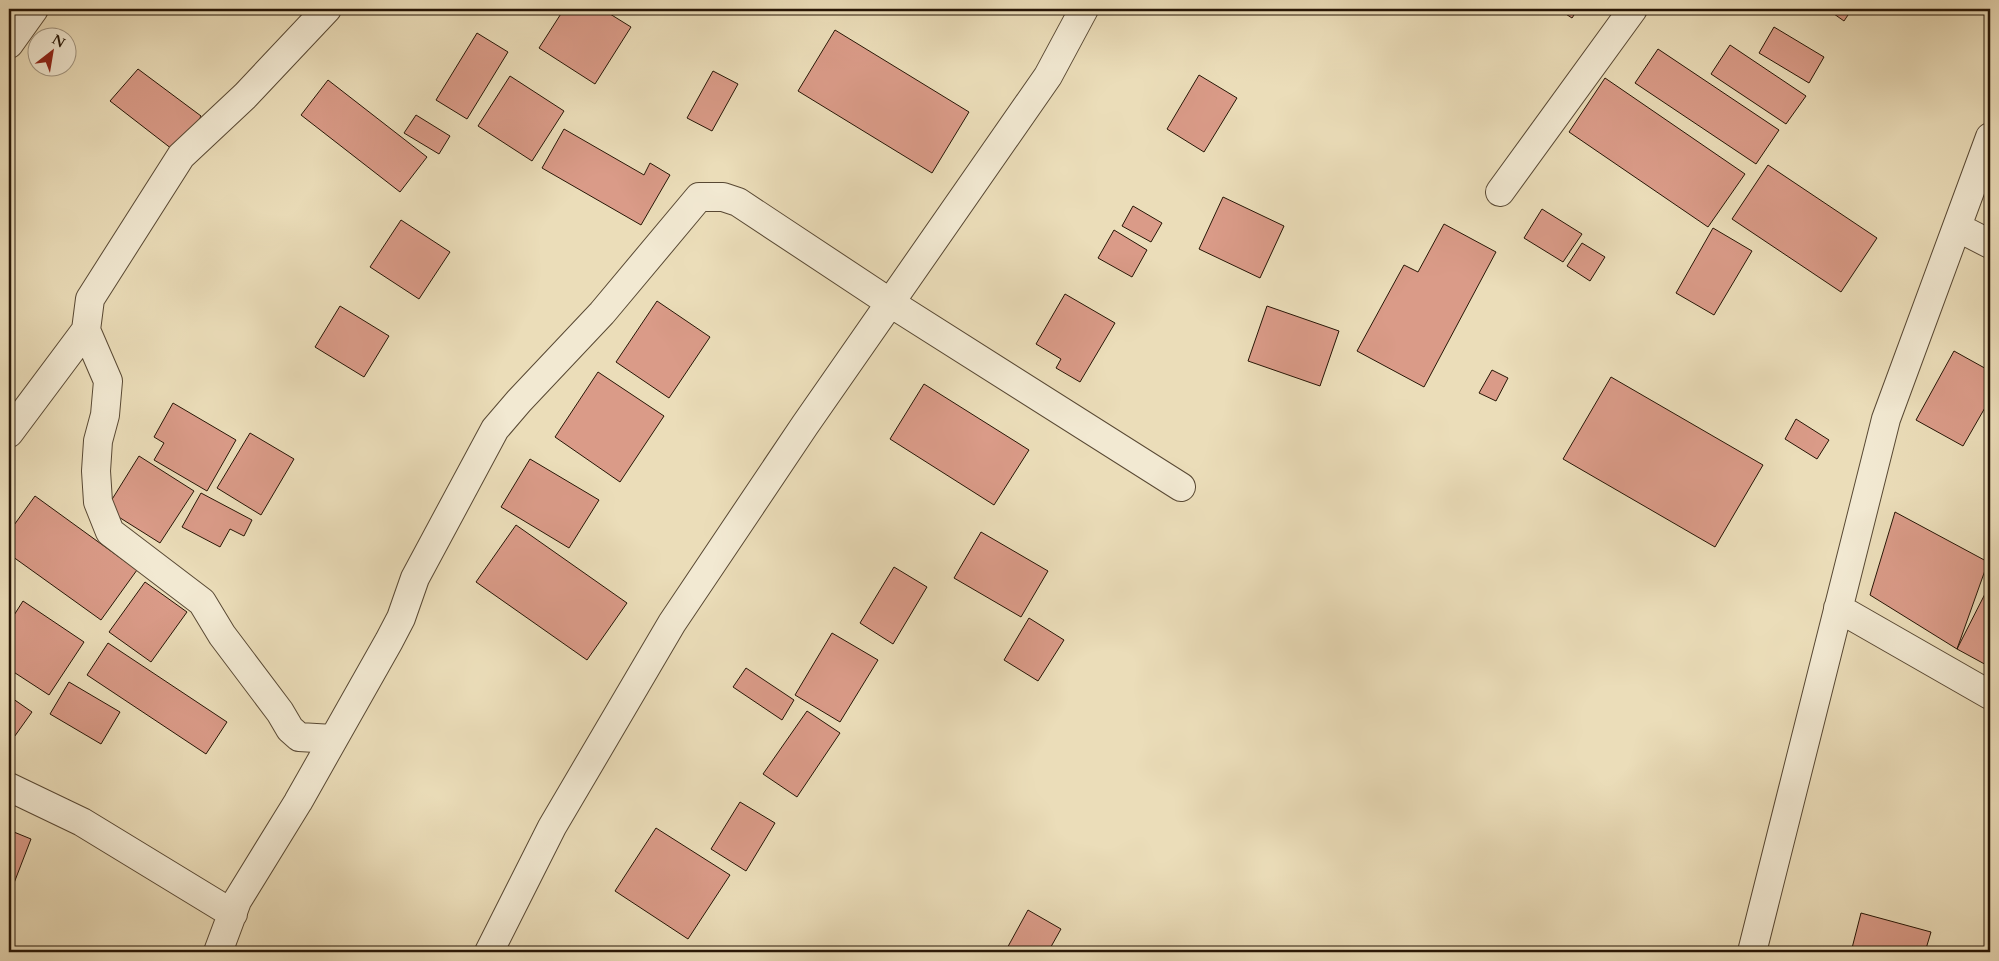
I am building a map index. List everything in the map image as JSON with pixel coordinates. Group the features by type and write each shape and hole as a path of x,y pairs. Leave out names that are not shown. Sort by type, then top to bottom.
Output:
{"street":[{"path":"9,44 34,9"},
{"path":"9,433 86,330 90,299 181,156 245,96 327,9"},
{"path":"489,952 552,827 672,623 890,302 1048,76 1084,9"},
{"path":"1500,192 1633,9"},
{"path":"1752,952 1886,419 1990,137"},
{"path":"218,952 237,902 298,802 393,633 401,618 415,578 495,429 602,313 699,197 723,196 738,202 890,302 1181,486"},
{"path":"1957,227 1990,244"},
{"path":"86,330 108,381 105,415 98,441 96,471 98,502 110,532 202,602 222,635 280,712 290,729 299,737 333,739"},
{"path":"1838,608 1990,696"},
{"path":"9,787 82,822 233,914"}],"building":[{"path":"564,9 602,9 631,27 595,84 539,48"},
{"path":"1558,9 1578,9 1572,18"},
{"path":"1827,9 1852,9 1844,21"},
{"path":"1774,27 1824,57 1809,83 1759,53"},
{"path":"835,30 969,112 932,173 798,91"},
{"path":"477,33 508,52 467,119 436,100"},
{"path":"1730,45 1806,96 1786,124 1711,74"},
{"path":"1658,49 1779,130 1756,164 1635,83"},
{"path":"138,69 201,116 181,156 110,101"},
{"path":"713,71 738,84 712,131 687,118"},
{"path":"1199,75 1237,98 1204,152 1167,129"},
{"path":"510,76 564,111 532,161 478,126"},
{"path":"1605,78 1745,174 1708,227 1569,132"},
{"path":"328,80 427,157 400,192 301,115"},
{"path":"416,115 450,136 439,154 404,133"},
{"path":"564,129 644,175 650,163 670,175 641,225 542,168"},
{"path":"1768,165 1877,238 1841,292 1732,219"},
{"path":"1223,197 1284,226 1260,278 1199,249"},
{"path":"1133,206 1162,223 1151,242 1122,226"},
{"path":"1542,209 1582,234 1563,262 1524,238"},
{"path":"401,220 450,252 419,299 370,267"},
{"path":"1444,224 1496,252 1424,387 1357,351 1404,265 1418,272"},
{"path":"1713,228 1752,251 1714,315 1676,293"},
{"path":"1114,230 1147,250 1132,277 1098,258"},
{"path":"1582,243 1605,257 1590,281 1567,266"},
{"path":"1065,294 1115,323 1080,382 1056,368 1061,359 1036,344"},
{"path":"657,301 710,337 669,398 616,362"},
{"path":"340,306 389,336 364,377 315,347"},
{"path":"1267,306 1339,331 1320,386 1248,361"},
{"path":"1954,351 1990,371 1990,399 1963,446 1916,420"},
{"path":"1492,370 1508,378 1496,401 1479,393"},
{"path":"598,372 664,416 620,482 555,437"},
{"path":"1611,377 1763,465 1715,547 1563,459"},
{"path":"924,384 1029,450 994,505 890,439"},
{"path":"173,403 236,440 207,491 154,460 164,443 154,437"},
{"path":"1796,419 1829,440 1817,459 1785,439"},
{"path":"250,433 294,459 261,515 217,488"},
{"path":"139,456 194,491 160,543 106,509"},
{"path":"530,459 599,500 569,548 501,507"},
{"path":"201,493 252,520 244,536 230,529 220,547 182,527"},
{"path":"35,496 137,570 101,620 9,554 9,532"},
{"path":"1895,512 1988,562 1957,649 1870,595"},
{"path":"516,525 627,603 587,660 476,582"},
{"path":"981,532 1048,571 1021,617 954,578"},
{"path":"894,567 927,587 893,644 860,623"},
{"path":"145,582 187,612 151,662 109,632"},
{"path":"1990,584 1990,667 1957,649"},
{"path":"23,601 84,642 49,695 9,669 9,623"},
{"path":"1029,618 1064,640 1038,681 1004,660"},
{"path":"832,633 878,660 840,722 795,695"},
{"path":"108,643 227,722 206,754 87,675"},
{"path":"746,668 794,700 782,720 733,687"},
{"path":"69,682 120,712 101,744 50,714"},
{"path":"9,696 32,712 12,740 9,738"},
{"path":"807,711 840,733 797,797 763,774"},
{"path":"740,802 775,823 746,871 711,849"},
{"path":"656,828 730,875 688,939 615,891"},
{"path":"9,830 31,839 9,896"},
{"path":"1028,910 1061,929 1048,952 1005,952"},
{"path":"1861,913 1931,932 1925,952 1851,952"}]}
